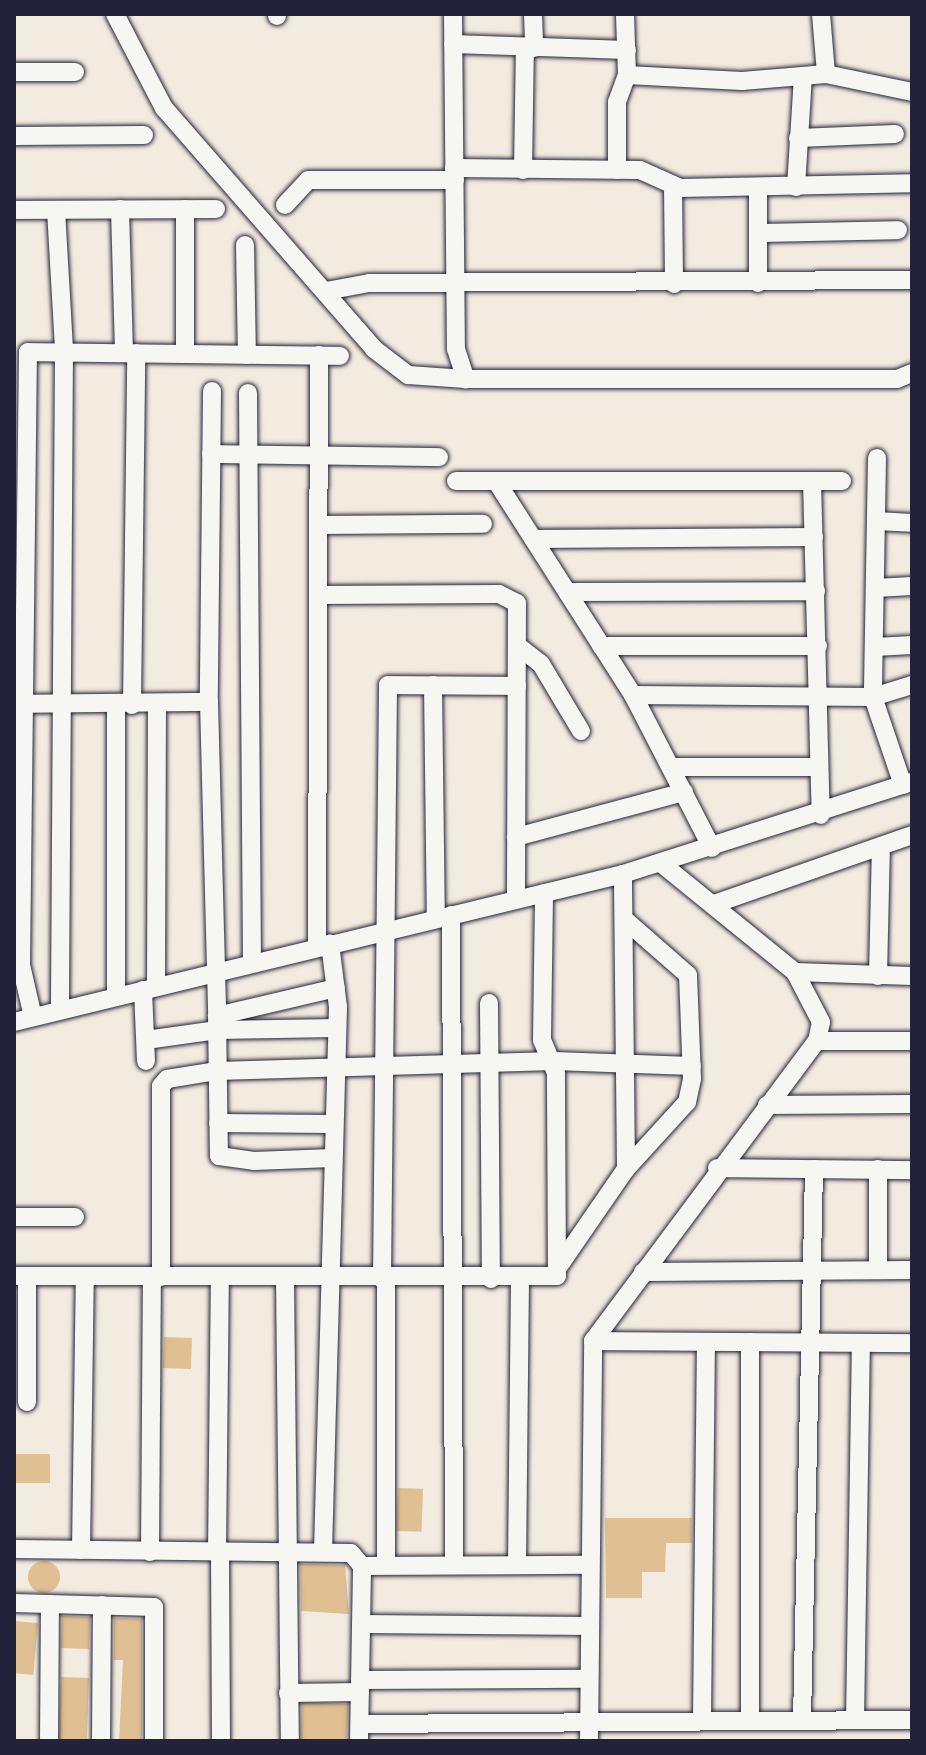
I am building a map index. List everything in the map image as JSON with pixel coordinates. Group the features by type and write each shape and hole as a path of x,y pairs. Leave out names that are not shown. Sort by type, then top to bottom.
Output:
{"street":[{"path":"115,14 164,108 391,366 423,378 466,379 897,379 912,373"},
{"path":"453,14 457,361 466,379"},
{"path":"523,170 533,14"},
{"path":"617,170 617,102 627,75 625,14"},
{"path":"821,14 826,74"},
{"path":"453,44 627,50"},
{"path":"14,72 75,72"},
{"path":"627,75 742,81 826,74 912,92"},
{"path":"796,187 803,76"},
{"path":"798,138 895,134"},
{"path":"14,136 144,135"},
{"path":"285,205 308,180 523,170 651,172 673,185 758,188 912,183"},
{"path":"673,185 674,284"},
{"path":"758,188 758,283"},
{"path":"116,996 130,353 120,209"},
{"path":"185,209 185,354"},
{"path":"14,210 216,209"},
{"path":"56,210 64,348 59,704 60,1010"},
{"path":"758,233 898,230"},
{"path":"245,245 247,355"},
{"path":"326,291 353,284 912,280"},
{"path":"33,1017 21,965 19,704 21,377 28,352 64,348 130,353 340,356"},
{"path":"319,355 323,946 336,988 337,1028 332,1124 323,1551"},
{"path":"212,391 209,702 217,1149 225,1160 332,1158"},
{"path":"248,393 251,456 252,963"},
{"path":"211,454 439,457"},
{"path":"14,1022 662,864 821,815 908,784 873,697 877,458"},
{"path":"456,481 498,484 842,481"},
{"path":"812,481 818,646 815,767 821,815"},
{"path":"498,484 633,695 712,848"},
{"path":"876,521 912,523"},
{"path":"320,525 483,524"},
{"path":"533,539 814,537"},
{"path":"875,588 912,586"},
{"path":"567,592 816,591"},
{"path":"319,595 509,596 519,613 516,899"},
{"path":"875,647 912,645"},
{"path":"518,646 541,664 581,731"},
{"path":"601,646 818,646"},
{"path":"386,1565 383,1069 386,694 396,682 517,686"},
{"path":"433,685 452,1069 454,1563"},
{"path":"633,695 873,697 912,685"},
{"path":"19,704 209,702"},
{"path":"146,1061 157,704"},
{"path":"672,767 815,767"},
{"path":"516,837 684,792"},
{"path":"714,904 912,835"},
{"path":"878,976 881,846"},
{"path":"589,1741 593,1341 717,1168 817,1041 815,1002 795,972 662,864"},
{"path":"623,874 626,1169"},
{"path":"544,893 542,1040 554,1061 559,1266"},
{"path":"27,1402 20,1276 551,1280 626,1169 687,1102 692,1066 688,975 624,919"},
{"path":"795,972 912,976"},
{"path":"146,1040 336,988"},
{"path":"489,1003 491,1279"},
{"path":"217,1023 337,1028"},
{"path":"817,1041 912,1041"},
{"path":"150,1552 161,1086 167,1079 217,1071 452,1069 554,1061 625,1067 692,1066"},
{"path":"767,1105 912,1104"},
{"path":"218,1123 332,1124"},
{"path":"717,1168 912,1170"},
{"path":"802,1720 814,1169"},
{"path":"878,1169 878,1269"},
{"path":"14,1217 75,1217"},
{"path":"643,1272 812,1274 912,1270"},
{"path":"81,1550 85,1277"},
{"path":"220,1277 218,1553 221,1741"},
{"path":"285,1278 290,1741"},
{"path":"517,1565 520,1279"},
{"path":"593,1341 912,1343"},
{"path":"702,1720 706,1342"},
{"path":"750,1342 750,1720"},
{"path":"855,1720 861,1343"},
{"path":"14,1549 351,1553 362,1566 360,1732 589,1719 912,1720"},
{"path":"362,1566 454,1563 590,1565"},
{"path":"14,1603 147,1604 157,1614 154,1741"},
{"path":"49,1741 50,1604"},
{"path":"101,1741 102,1605"},
{"path":"361,1624 589,1626"},
{"path":"288,1693 360,1686 589,1679"}],"building":[{"path":"164,1337 192,1338 191,1369 163,1368"},
{"path":"14,1454 50,1454 50,1483 14,1483"},
{"path":"398,1488 423,1489 421,1532 396,1531"},
{"path":"605,1518 692,1518 692,1543 666,1543 665,1572 642,1572 642,1598 606,1598"},
{"path":"44,1561 56,1565 60,1577 56,1589 44,1593 32,1589 28,1577 32,1565"},
{"path":"300,1564 345,1565 349,1614 301,1611"},
{"path":"62,1616 90,1617 89,1649 61,1648"},
{"path":"114,1618 142,1619 142,1741 119,1741 123,1660 114,1660"},
{"path":"14,1621 38,1623 33,1675 14,1673"},
{"path":"61,1677 89,1678 87,1741 59,1741"},
{"path":"302,1702 348,1704 347,1741 301,1739"}]}
